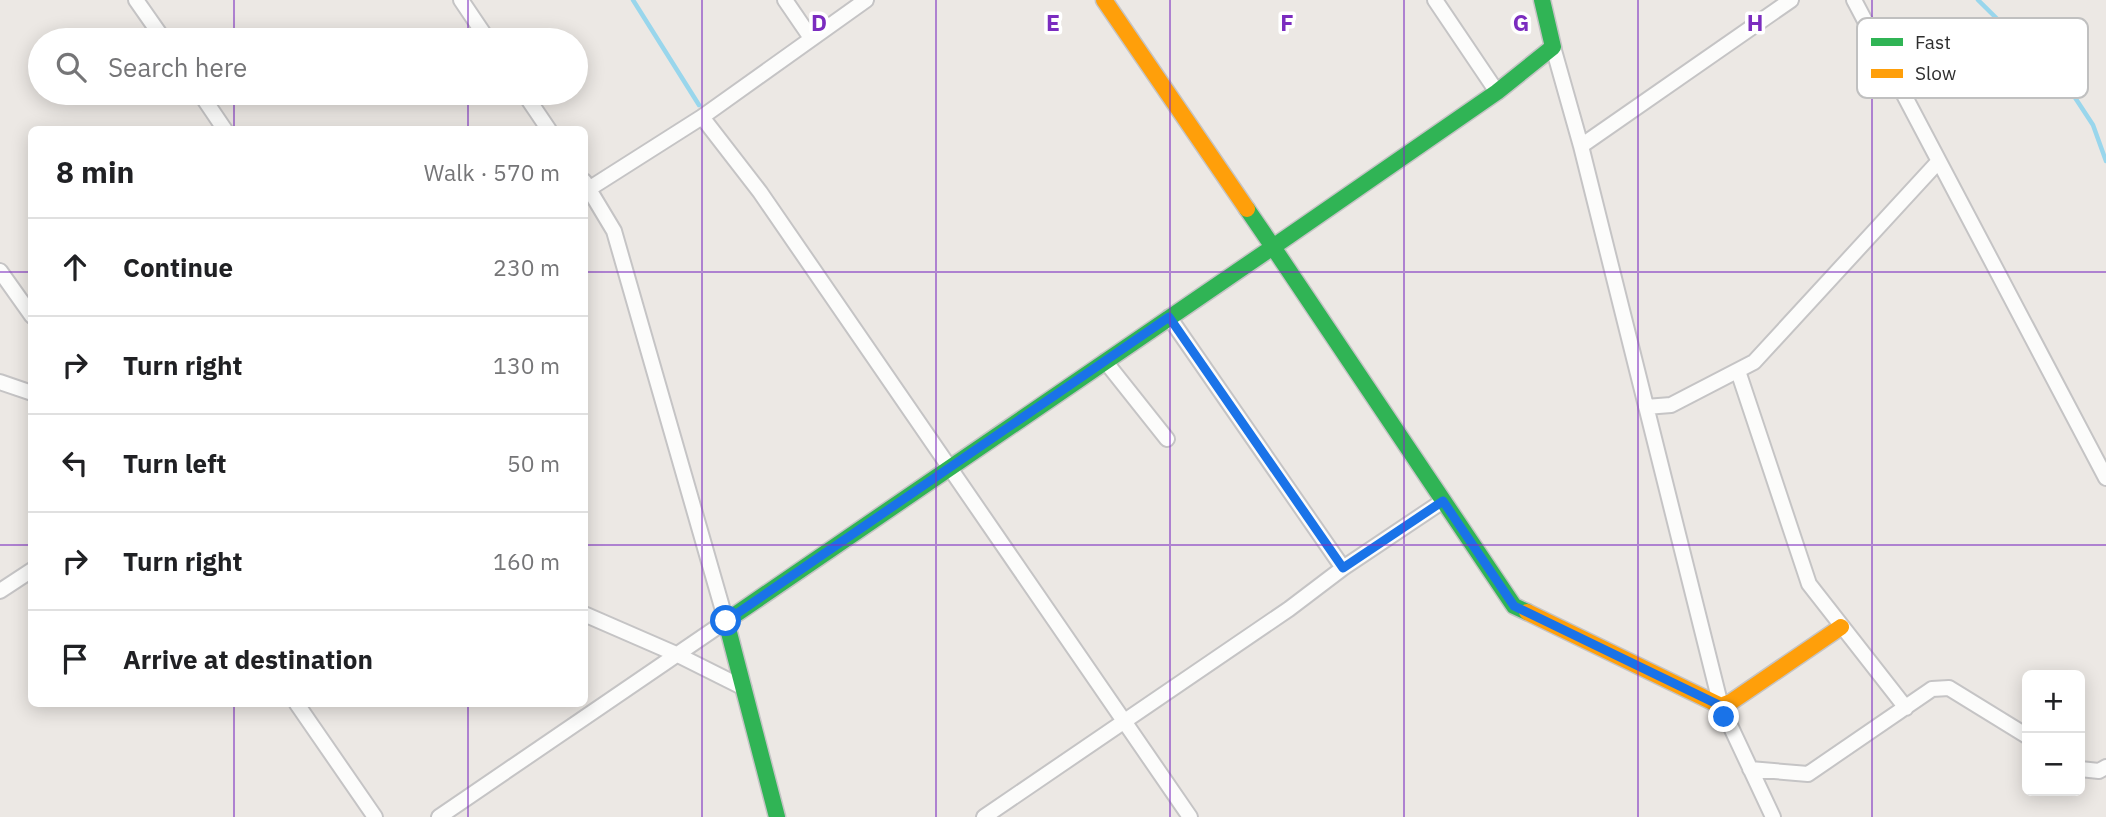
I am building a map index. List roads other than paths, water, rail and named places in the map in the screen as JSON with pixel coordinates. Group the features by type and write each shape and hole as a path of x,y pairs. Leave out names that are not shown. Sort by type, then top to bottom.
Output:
{"street":[{"path":"136,0 156,28"},
{"path":"461,0 480,28"},
{"path":"785,0 811,38"},
{"path":"588,186 702,117 866,0"},
{"path":"1104,0 1514,606 1721,706 1731,702 1841,627"},
{"path":"1435,0 1497,92"},
{"path":"1542,0 1721,706 1773,817"},
{"path":"1581,146 1791,0"},
{"path":"1854,0 1864,18"},
{"path":"439,817 1273,247 1497,92 1553,47"},
{"path":"1906,98 2106,478"},
{"path":"208,105 222,126"},
{"path":"532,105 546,126"},
{"path":"702,117 760,192 1190,817"},
{"path":"1646,407 1671,405 1754,362 1938,162"},
{"path":"588,190 614,231 726,621 778,817"},
{"path":"0,271 28,310"},
{"path":"1169,317 1343,568"},
{"path":"1105,361 1167,439"},
{"path":"1738,371 1810,584 1906,708"},
{"path":"0,383 28,392"},
{"path":"984,817 1289,610 1343,568 1443,501"},
{"path":"0,591 28,573"},
{"path":"588,616 676,654 744,688"},
{"path":"1750,769 1808,774 1932,689 1949,688 2022,733"},
{"path":"299,707 375,817"},
{"path":"2085,770 2099,771 2106,767"}],"waterway":[{"path":"633,0 699,105"},
{"path":"1978,0 1996,18"},
{"path":"2075,98 2093,125 2106,161"}]}
